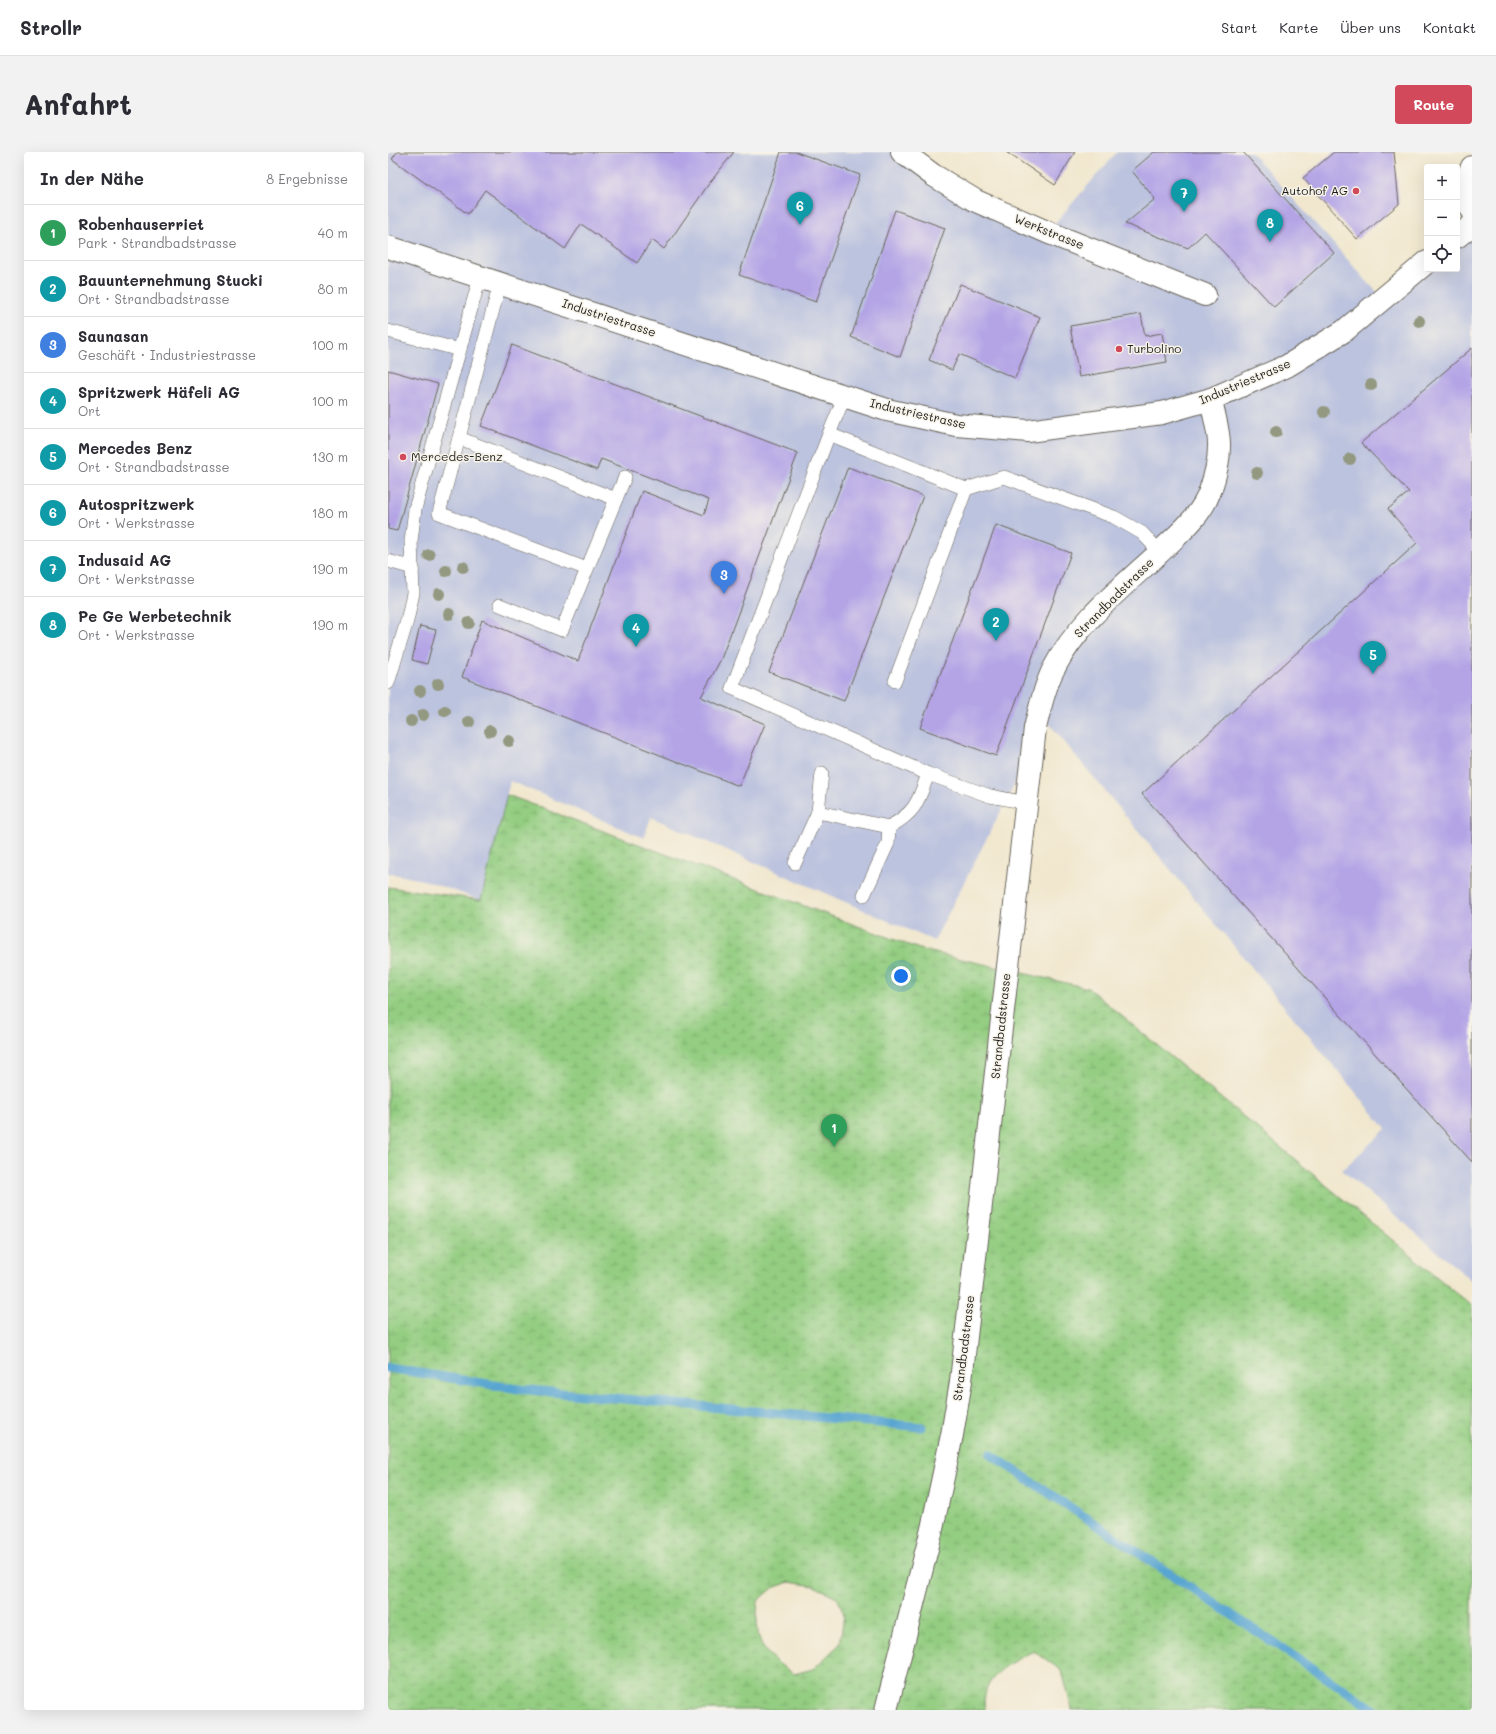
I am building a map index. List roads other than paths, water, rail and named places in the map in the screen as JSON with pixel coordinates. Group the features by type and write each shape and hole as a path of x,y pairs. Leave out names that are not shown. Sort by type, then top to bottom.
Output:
{"street":[{"name":"Werkstrasse","path":"902,152 933,175 976,201 1047,232 1205,295"},
{"path":"1472,167 1468,175 1466,191 1469,206 1472,210"},
{"path":"1458,236 1472,225"},
{"name":"Industriestrasse","path":"388,246 887,410 956,426 1028,431 1162,413 1211,399 1287,366 1344,331 1424,264"},
{"name":"Strandbadstrasse","path":"886,1710 932,1529 951,1442 961,1381 1035,728 1042,697 1053,670 1067,646 1087,621 1195,517 1210,493 1220,446 1211,399"}],"lane":[{"path":"389,676 407,621 413,594 411,541 415,509 460,350 490,280"},
{"path":"490,280 459,438 439,513 587,569"},
{"path":"388,331 460,350"},
{"path":"844,395 732,688 928,774 990,796 1027,803"},
{"path":"829,434 966,489 1004,476 1114,517 1142,533 1160,552"},
{"path":"459,438 616,499"},
{"path":"500,605 562,630 625,477"},
{"path":"895,681 966,489"},
{"path":"388,560 413,568"},
{"path":"795,863 818,812 822,773"},
{"path":"818,812 888,827 911,812 918,802 928,774"},
{"path":"864,895 888,842 888,827"}],"waterway":[{"path":"388,1368 519,1389 922,1427"},
{"path":"990,1454 1375,1710"}],"place":[{"name":"Autohof AG","path":"1356,191"},
{"name":"Indusaid AG","path":"1184,212"},
{"name":"Autospritzwerk","path":"800,225"},
{"name":"Pe Ge Werbetechnik","path":"1270,242"},
{"name":"Turbolino","path":"1119,349"},
{"name":"Mercedes-Benz","path":"403,457"},
{"name":"Saunasan","path":"724,594"},
{"name":"Bauunternehmung Stucki","path":"996,641"},
{"name":"Spritzwerk Häfeli AG","path":"636,647"},
{"name":"Mercedes Benz","path":"1373,674"},
{"name":"Robenhauserriet","path":"834,1147"}]}
